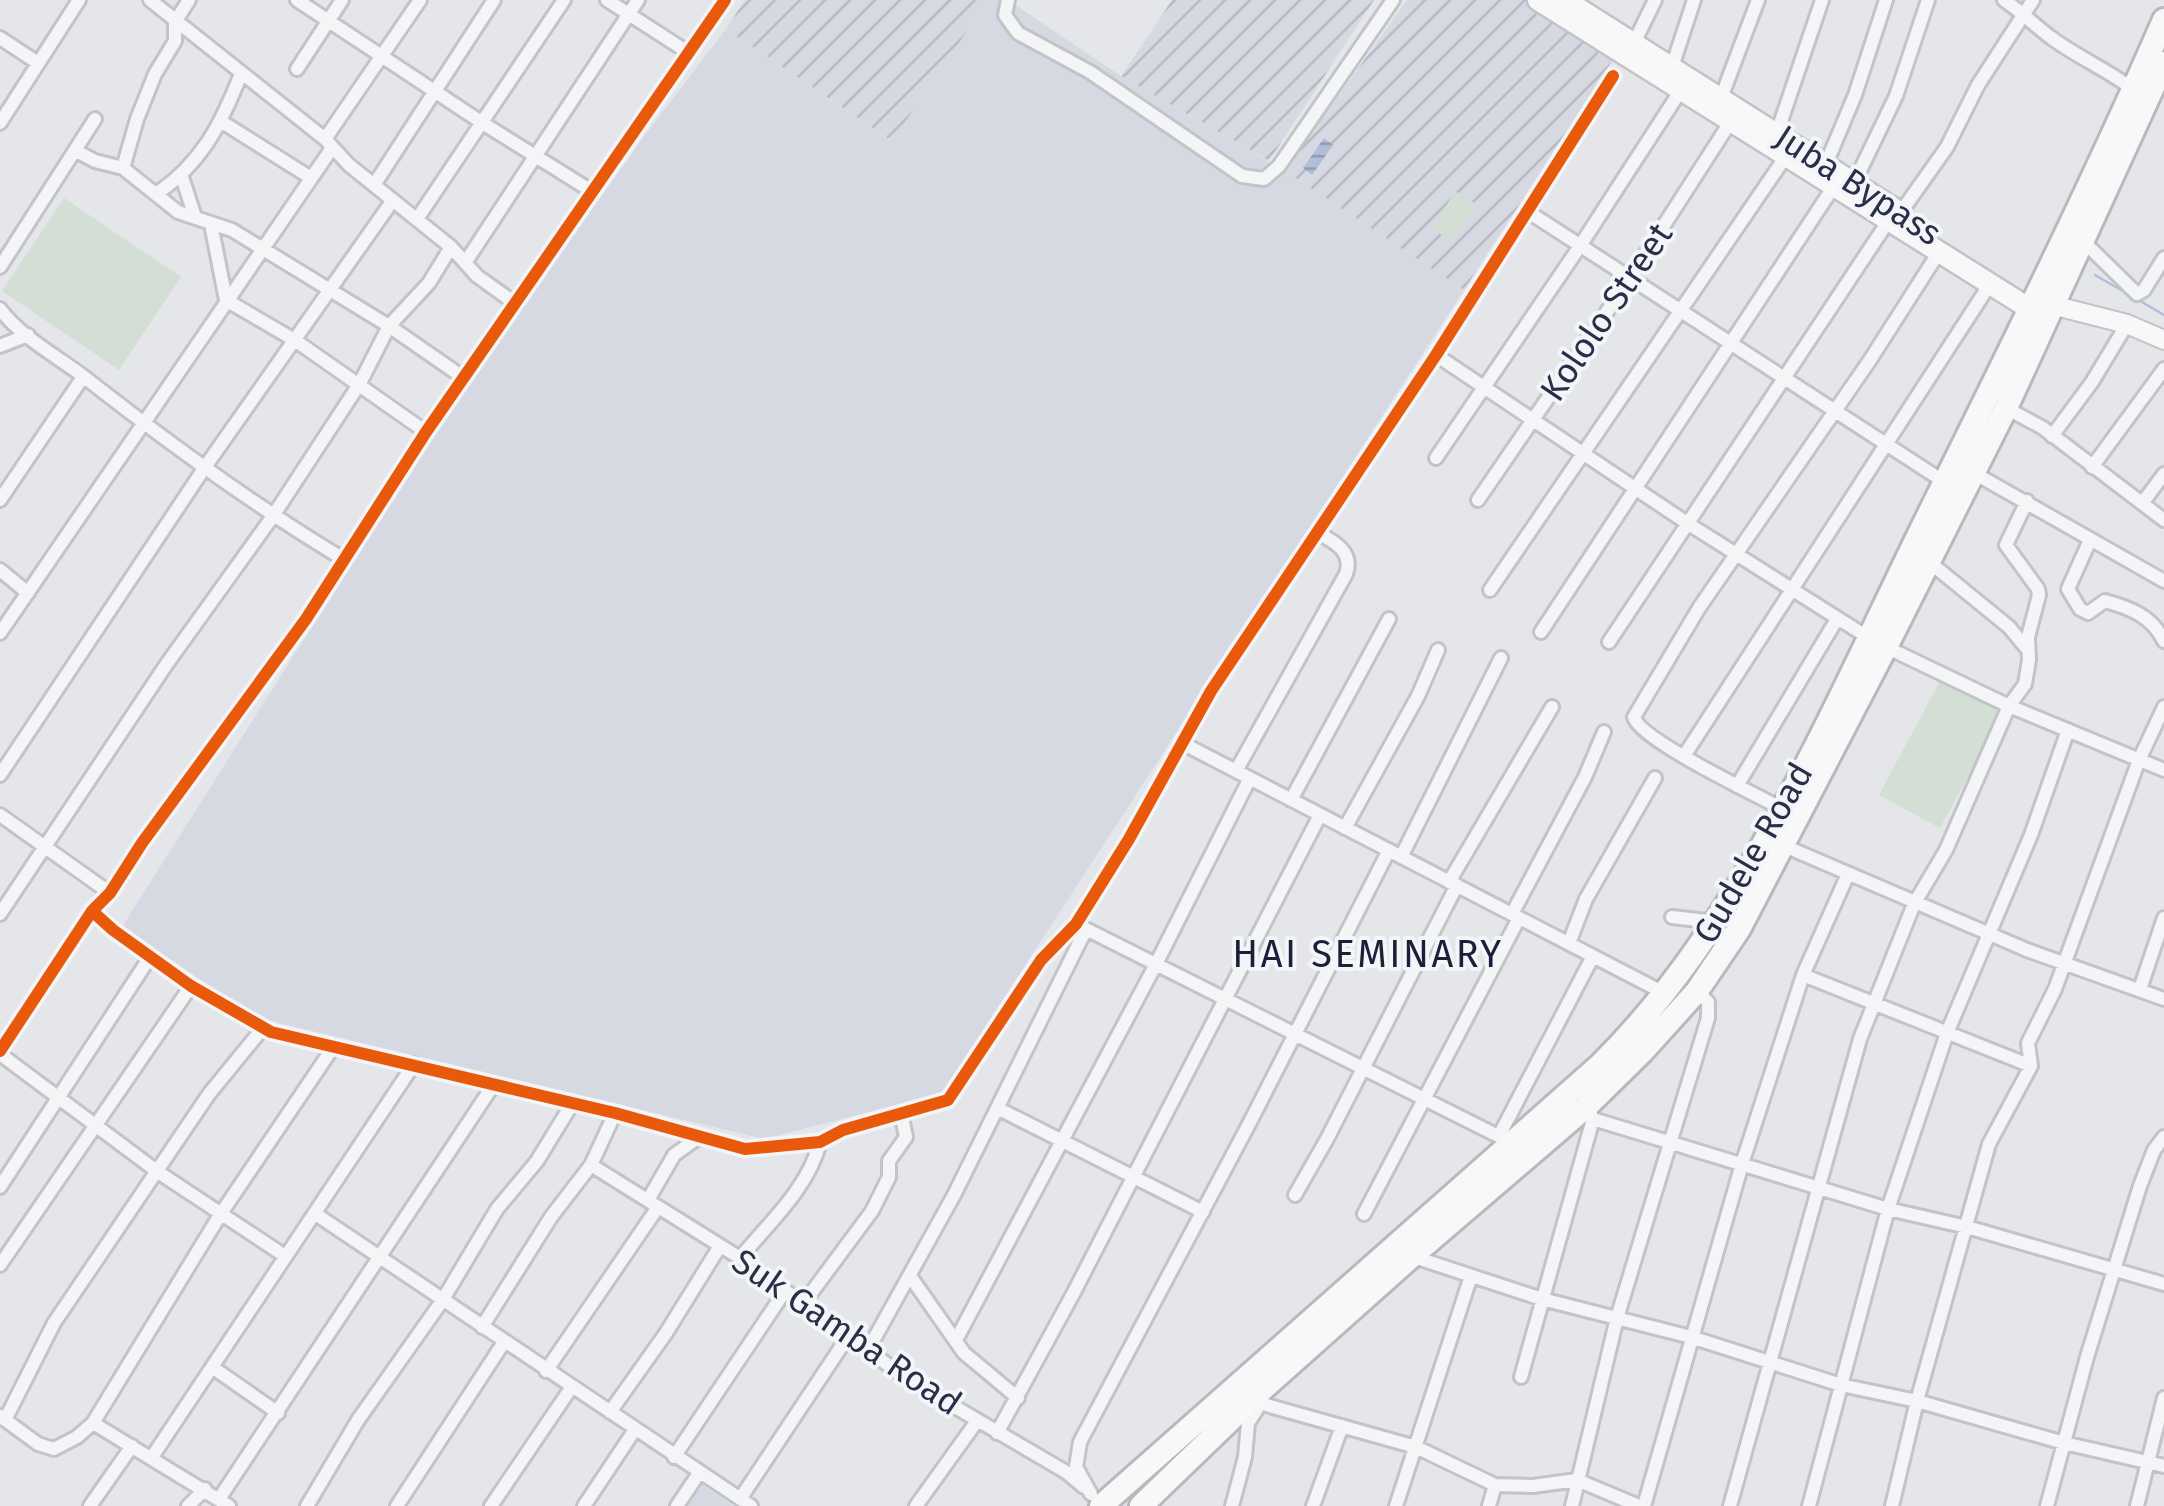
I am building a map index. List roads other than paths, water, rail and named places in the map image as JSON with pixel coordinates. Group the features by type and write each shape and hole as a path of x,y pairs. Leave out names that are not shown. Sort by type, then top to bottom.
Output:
{"highway":[{"name":"Gudele Road","path":"1096,1502 1402,1252 1590,1113 1698,990 1739,929 1770,853 1878,643 1946,483 2149,96 2164,20"},
{"name":"Gudele Road","path":"1141,1506 1258,1399 1402,1252 1505,1139 1600,1065 1666,994 1770,853 1781,808 1928,561 1974,473 2006,408 2039,303 2083,240 2164,63"}],"main road":[{"name":"Juba Bypass","path":"1538,0 1786,156 1844,184 2039,303"},
{"name":"Juba Bypass","path":"1575,2 1826,164 1844,184"},
{"name":"Juba Bypass","path":"1895,216 1939,252 1990,284 2039,303 2128,324 2164,340"}],"street":[{"path":"0,124 80,0"},
{"path":"150,0 328,143 516,304"},
{"path":"123,168 148,89 174,42 174,22 190,0"},
{"path":"297,0 593,192"},
{"path":"298,69 342,0"},
{"path":"0,634 310,178 328,143 420,0"},
{"path":"374,185 432,90 494,0"},
{"path":"417,219 564,0"},
{"path":"606,0 689,53"},
{"path":"464,263 638,0"},
{"path":"286,1256 158,1172 0,1052 92,912 110,893 142,842 275,662 426,432 724,0"},
{"path":"1008,0 1005,15 1018,32 1090,72 1222,165 1254,180 1264,179 1279,166 1393,0"},
{"path":"1634,43 1654,0"},
{"path":"1672,67 1694,0"},
{"path":"1722,98 1758,0"},
{"path":"1777,133 1822,0"},
{"path":"1826,164 1855,95 1886,0"},
{"path":"1541,632 1731,344 1844,184 1896,96 1928,0"},
{"path":"2004,0 2025,13 2052,39 2149,96"},
{"path":"1609,642 1784,378 1947,147 1978,85 2033,0"},
{"path":"0,38 38,63"},
{"path":"156,194 182,176 222,122 241,74"},
{"path":"869,1348 997,1108 1082,927 1211,690 1436,355 1613,76"},
{"path":"1436,458 1680,90"},
{"path":"0,267 96,120"},
{"name":"Kololo Street","path":"1478,500 1630,278 1731,121"},
{"path":"222,122 310,178"},
{"path":"76,151 95,162 123,168 178,212 232,230 390,326 464,378"},
{"path":"1490,590 1786,156"},
{"path":"182,176 195,218"},
{"path":"0,775 206,467 393,200"},
{"path":"1527,211 1946,483"},
{"path":"211,224 226,300 296,341 426,432"},
{"path":"2083,240 2137,294 2144,290 2164,258"},
{"path":"0,914 157,678 273,516 360,384 390,326 428,283 450,247"},
{"path":"1781,808 1684,756 1638,726 1634,717 1699,608 1939,252"},
{"path":"1684,756 1990,284"},
{"path":"0,308 28,335 142,424 273,516 345,560"},
{"path":"2052,436 2128,324"},
{"path":"0,346 28,335"},
{"path":"1436,355 1687,523 1878,643 2009,706 2164,770"},
{"path":"2092,467 2164,369"},
{"path":"0,500 84,377"},
{"path":"2006,408 2052,436 2164,520"},
{"path":"1974,473 2164,581"},
{"path":"2143,502 2164,474"},
{"path":"1730,1506 1816,1187 1874,1003 1914,904 1946,850 2009,706 2024,684 2028,636 2039,603 2038,589 2006,545 2027,501"},
{"path":"1236,771 1346,574 1346,554 1332,540 1316,532"},
{"path":"2090,540 2068,589 2080,609 2088,613 2105,602 2117,604 2140,613 2164,641"},
{"path":"1928,561 2009,628 2028,650"},
{"path":"0,570 28,593"},
{"path":"1737,786 1837,618"},
{"path":"1291,800 1389,619"},
{"path":"1345,828 1418,696 1438,650"},
{"path":"1096,1502 1076,1467 1080,1442 1295,1034 1501,658"},
{"path":"1295,1195 1364,1068 1453,884 1552,707"},
{"path":"1892,1506 1917,1401 1989,1144 2031,1066 2028,1042 2054,988 2139,760 2164,707"},
{"path":"1809,1506 1888,1209 1947,1033 1991,933 2068,730"},
{"path":"1364,1214 1425,1099 1604,732"},
{"path":"1182,743 1666,994"},
{"path":"956,1340 1250,778"},
{"path":"1569,944 1586,899 1655,778"},
{"path":"0,815 110,893"},
{"path":"997,1433 1320,815"},
{"path":"1770,853 1848,874 2027,950 2164,998"},
{"path":"1232,1506 1248,1423 1258,1399 1416,1446 1495,1486 1578,1480 1642,1506 1742,1164 1804,975 1848,874"},
{"path":"92,912 191,986 263,1028 756,1150 820,1142 843,1130 952,1098 1033,970 1082,927"},
{"path":"1672,917 1716,922"},
{"path":"2140,989 2164,918"},
{"path":"1082,927 1505,1139 1593,956"},
{"path":"0,1187 150,957"},
{"path":"1804,975 2031,1066"},
{"path":"0,1265 191,986"},
{"path":"1572,1506 1617,1318 1709,1010 1698,990"},
{"path":"263,1028 209,1094 54,1323 3,1418 38,1444 54,1449 93,1423 220,1215 334,1046"},
{"path":"152,1457 317,1215 414,1064"},
{"path":"93,1423 224,1503 378,1256 492,1087"},
{"path":"307,1506 358,1420 442,1301 497,1209 537,1161 572,1104"},
{"path":"997,1108 1203,1212"},
{"path":"482,1327 551,1216 591,1164 615,1113"},
{"path":"803,1304 872,1210 889,1177 889,1162 906,1137 902,1113"},
{"path":"1521,1377 1590,1113 1670,1144 1888,1209 1967,1227 2164,1284"},
{"path":"546,1371 653,1204 674,1154 699,1137"},
{"path":"2048,1506 2087,1358 2140,1186 2154,1150 2164,1137"},
{"path":"740,1258 804,1180 815,1163 820,1142"},
{"name":"Suk Gamba Road","path":"591,1164 740,1258 910,1380 1066,1472 1096,1502"},
{"path":"317,1215 745,1502 849,1335"},
{"path":"610,1412 666,1333 720,1246"},
{"path":"1402,1252 1542,1299 1771,1360 1841,1385 2164,1466"},
{"path":"910,1276 964,1353 1018,1398"},
{"path":"1396,1506 1471,1276"},
{"path":"674,1456 785,1292"},
{"path":"398,1506 504,1342"},
{"path":"212,1367 278,1413"},
{"path":"491,1506 571,1388"},
{"path":"2137,1506 2164,1398"},
{"path":"916,1506 977,1421"},
{"path":"1313,1506 1342,1426"},
{"path":"584,1506 634,1431"},
{"path":"90,1506 132,1446"},
{"path":"677,1506 698,1473"},
{"path":"1489,1506 1495,1486"},
{"path":"188,1506 205,1490"}],"water":[{"path":"1324,138 1333,145 1312,175 1303,168"}],"waterway":[{"path":"2095,275 2128,294"},
{"path":"2135,298 2164,315"}],"district":[{"name":"HAI SEMINARY","path":"1368,954"}]}
